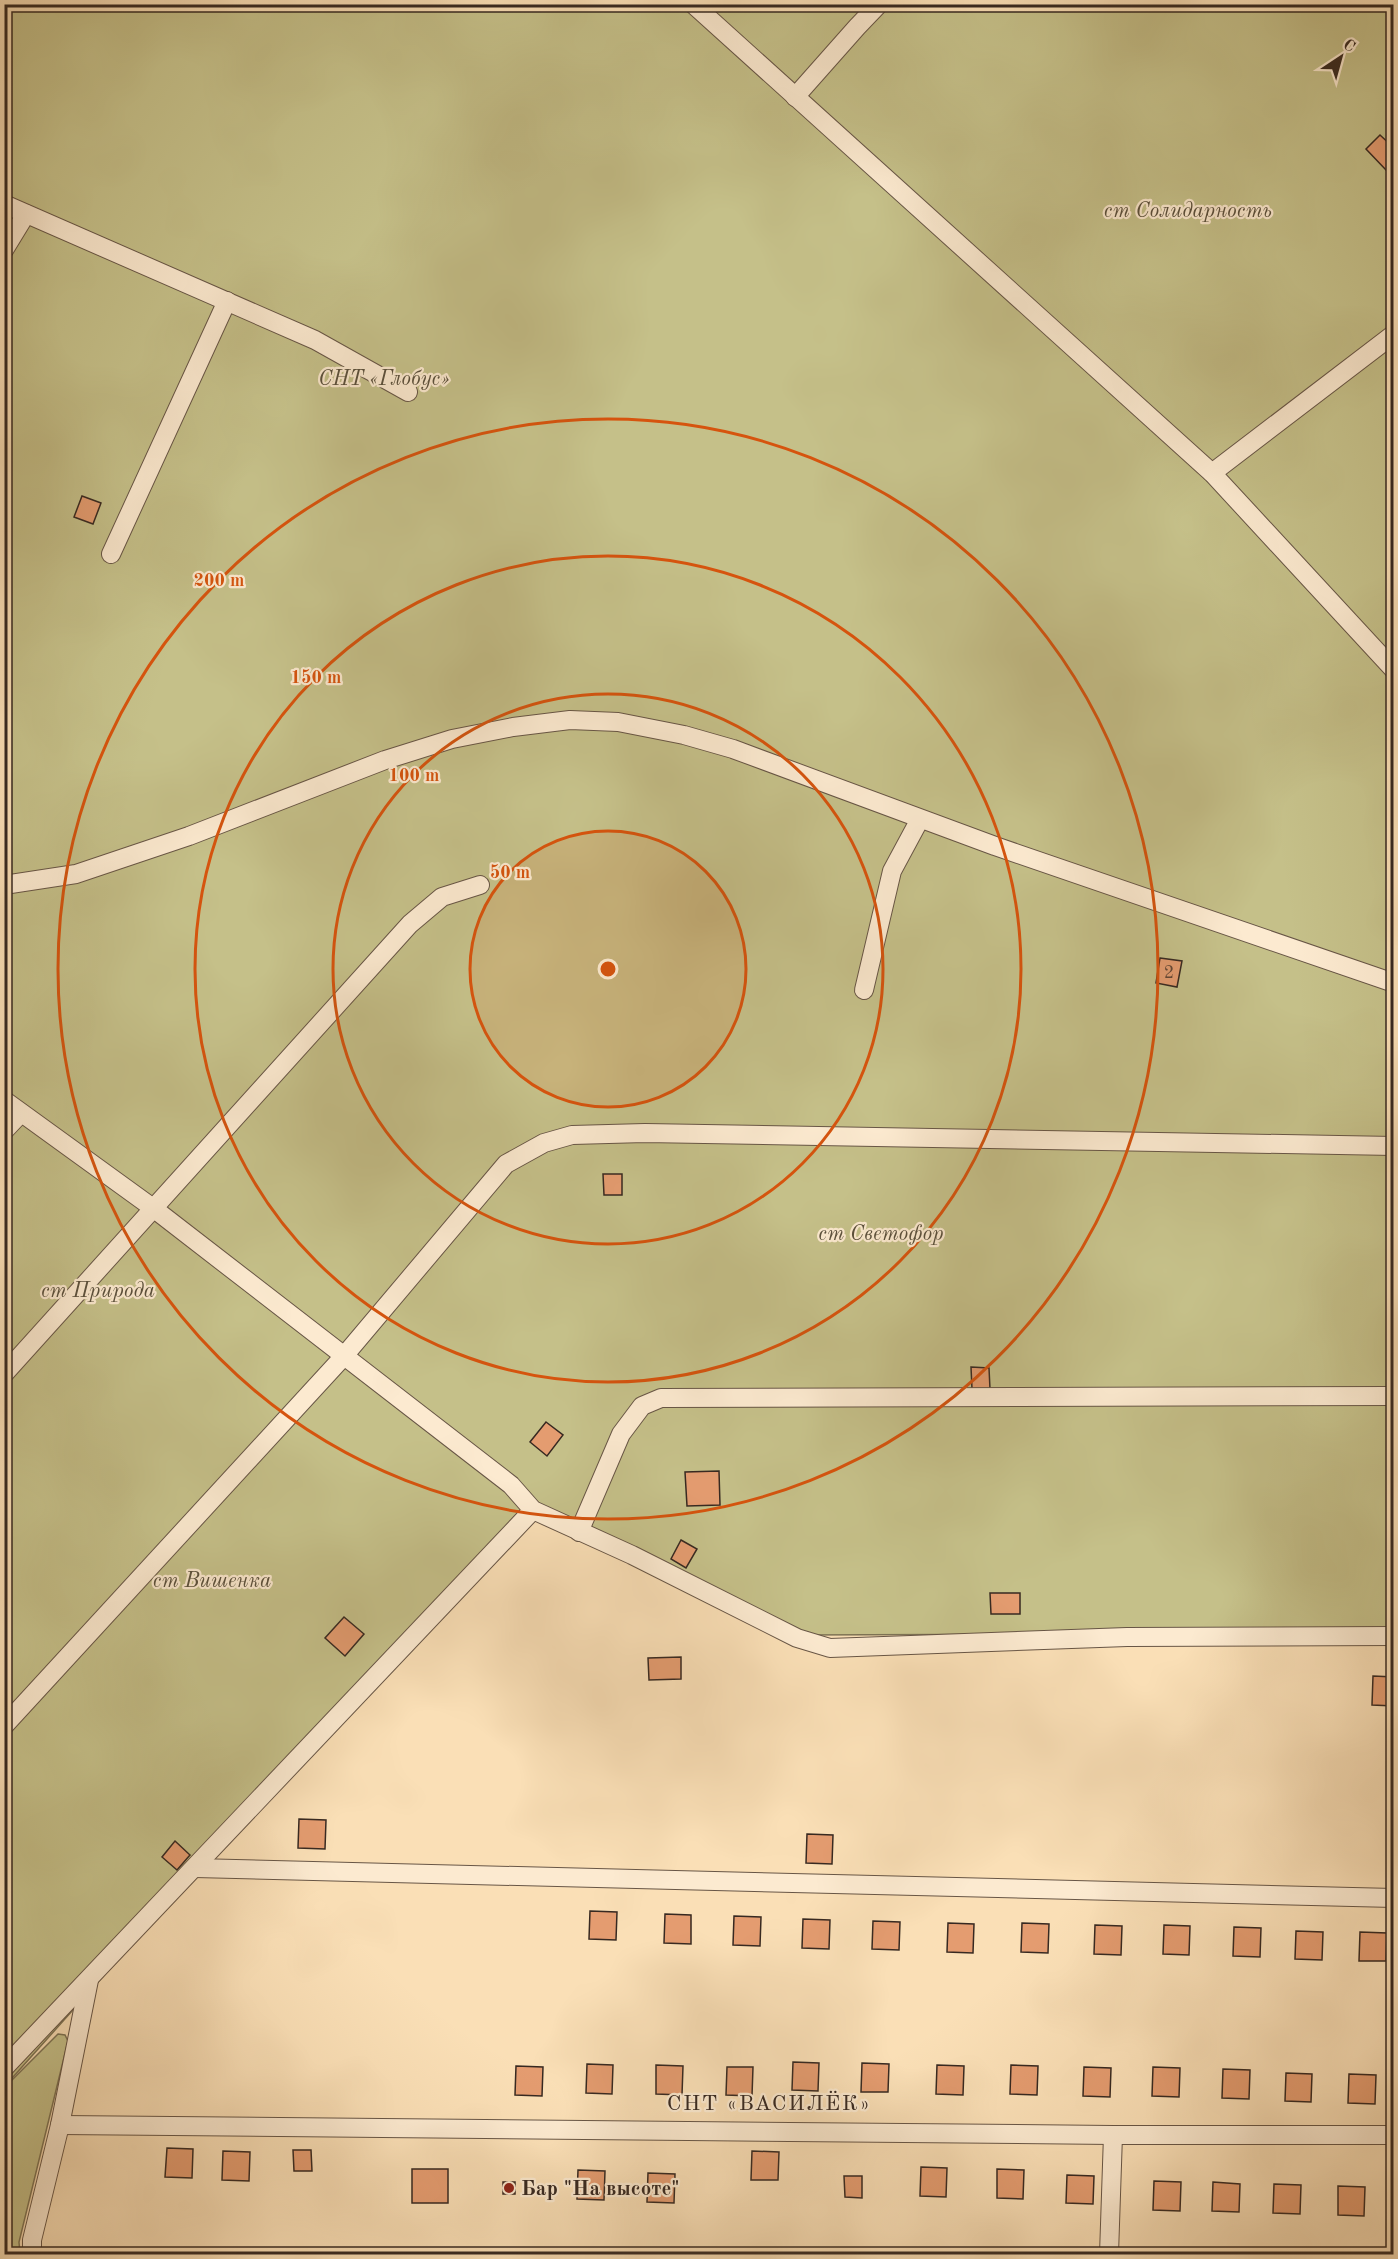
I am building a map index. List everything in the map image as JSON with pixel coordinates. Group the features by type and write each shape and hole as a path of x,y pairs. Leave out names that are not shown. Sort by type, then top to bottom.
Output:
{"street":[{"path":"693,4 1212,473 1394,670"},
{"path":"795,97 879,4"},
{"path":"4,204 315,340 408,392"},
{"path":"4,250 26,213"},
{"path":"111,554 227,302"},
{"path":"1212,473 1394,334"},
{"path":"4,885 76,874 189,836 385,760 452,739 513,727 570,720 618,722 704,740 733,749 994,846 1394,983"},
{"path":"864,990 892,872 920,819"},
{"path":"4,1374 410,924 442,897 480,885"},
{"path":"4,1100 153,1208 512,1485 533,1510 632,1555 797,1638 830,1648 1127,1637 1394,1636"},
{"path":"4,1131 21,1113"},
{"path":"4,1726 344,1356 506,1164 544,1143 572,1135 645,1133 1394,1146"},
{"path":"579,1532 621,1434 642,1406 661,1398 1394,1396"},
{"path":"4,2068 533,1510"},
{"path":"195,1868 1394,1898"},
{"path":"32,2254 32,2240 60,2125 89,1979"},
{"path":"60,2125 1113,2135 1394,2135"},
{"path":"1110,2254 1113,2135"}],"green space":[{"path":"5,5 1393,5 1393,1633 793,1635 538,1510 232,1832 5,2086"},
{"path":"58,2034 65,2035 68,2041 19,2242 20,2254 5,2254 4,2088"}],"building":[{"path":"1380,135 1394,148 1394,163 1386,170 1366,149"},
{"path":"82,496 101,503 93,524 74,517"},
{"path":"1160,958 1182,961 1177,987 1156,983"},
{"path":"603,1174 622,1174 622,1195 604,1195"},
{"path":"971,1367 989,1368 990,1389 972,1389"},
{"path":"546,1422 563,1435 547,1456 530,1442"},
{"path":"719,1471 720,1505 687,1506 685,1472"},
{"path":"681,1540 697,1549 686,1568 671,1559"},
{"path":"990,1593 1020,1593 1020,1614 991,1614"},
{"path":"344,1617 364,1634 345,1656 325,1638"},
{"path":"681,1657 681,1679 649,1680 648,1658"},
{"path":"1373,1676 1394,1677 1394,1706 1372,1705"},
{"path":"299,1819 326,1820 325,1849 298,1848"},
{"path":"807,1834 833,1835 832,1864 806,1863"},
{"path":"175,1841 190,1855 177,1870 162,1857"},
{"path":"590,1911 617,1912 616,1940 589,1939"},
{"path":"665,1914 691,1915 691,1944 664,1943"},
{"path":"734,1916 761,1917 760,1946 733,1945"},
{"path":"803,1919 830,1920 829,1949 802,1948"},
{"path":"873,1921 900,1922 899,1950 872,1949"},
{"path":"948,1923 974,1924 973,1953 947,1952"},
{"path":"1022,1923 1049,1924 1048,1953 1021,1952"},
{"path":"1095,1925 1122,1926 1121,1955 1094,1954"},
{"path":"1164,1925 1190,1926 1189,1955 1163,1954"},
{"path":"1234,1927 1261,1928 1260,1957 1233,1956"},
{"path":"1296,1931 1323,1932 1322,1960 1295,1959"},
{"path":"1360,1932 1387,1933 1386,1961 1359,1961"},
{"path":"793,2062 819,2063 818,2091 792,2090"},
{"path":"862,2063 889,2064 888,2092 861,2092"},
{"path":"587,2064 613,2065 612,2094 586,2093"},
{"path":"656,2065 683,2066 682,2095 656,2094"},
{"path":"937,2065 964,2066 963,2095 936,2094"},
{"path":"1011,2065 1038,2066 1037,2095 1010,2094"},
{"path":"516,2066 543,2067 542,2096 515,2095"},
{"path":"727,2067 753,2067 752,2096 726,2095"},
{"path":"1084,2067 1111,2068 1110,2097 1083,2096"},
{"path":"1153,2067 1180,2068 1179,2097 1152,2096"},
{"path":"1223,2069 1250,2070 1249,2099 1222,2098"},
{"path":"1286,2073 1312,2074 1311,2102 1285,2101"},
{"path":"1349,2074 1376,2075 1375,2104 1348,2103"},
{"path":"167,2148 193,2149 192,2178 165,2177"},
{"path":"293,2150 311,2150 312,2171 294,2171"},
{"path":"223,2151 250,2152 249,2181 222,2180"},
{"path":"752,2151 779,2152 778,2180 751,2180"},
{"path":"921,2167 947,2168 946,2197 920,2196"},
{"path":"412,2169 448,2169 448,2203 412,2203"},
{"path":"997,2169 1024,2170 1023,2199 997,2198"},
{"path":"578,2170 605,2171 604,2200 577,2199"},
{"path":"648,2173 675,2174 674,2203 647,2202"},
{"path":"1067,2175 1094,2176 1093,2204 1066,2203"},
{"path":"844,2176 862,2176 862,2198 845,2197"},
{"path":"1154,2181 1181,2182 1180,2211 1153,2210"},
{"name":"Бар \"На высоте\"","path":"503,2182 515,2182 515,2194 503,2194"},
{"path":"1213,2182 1240,2184 1239,2212 1212,2211"},
{"path":"1274,2184 1301,2185 1300,2214 1273,2213"},
{"path":"1338,2186 1365,2187 1364,2216 1338,2215"}],"place":[{"name":"Бар \"На высоте\"","path":"509,2188"}],"district":[{"name":"СНТ «ВАСИЛЁК»","path":"769,2102"}],"park label":[{"name":"ст Солидарность","path":"1188,210"},
{"name":"СНТ «Глобус»","path":"384,378"},
{"name":"ст Светофор","path":"881,1233"},
{"name":"ст Природа","path":"98,1290"},
{"name":"ст Вишенка","path":"212,1580"}]}
